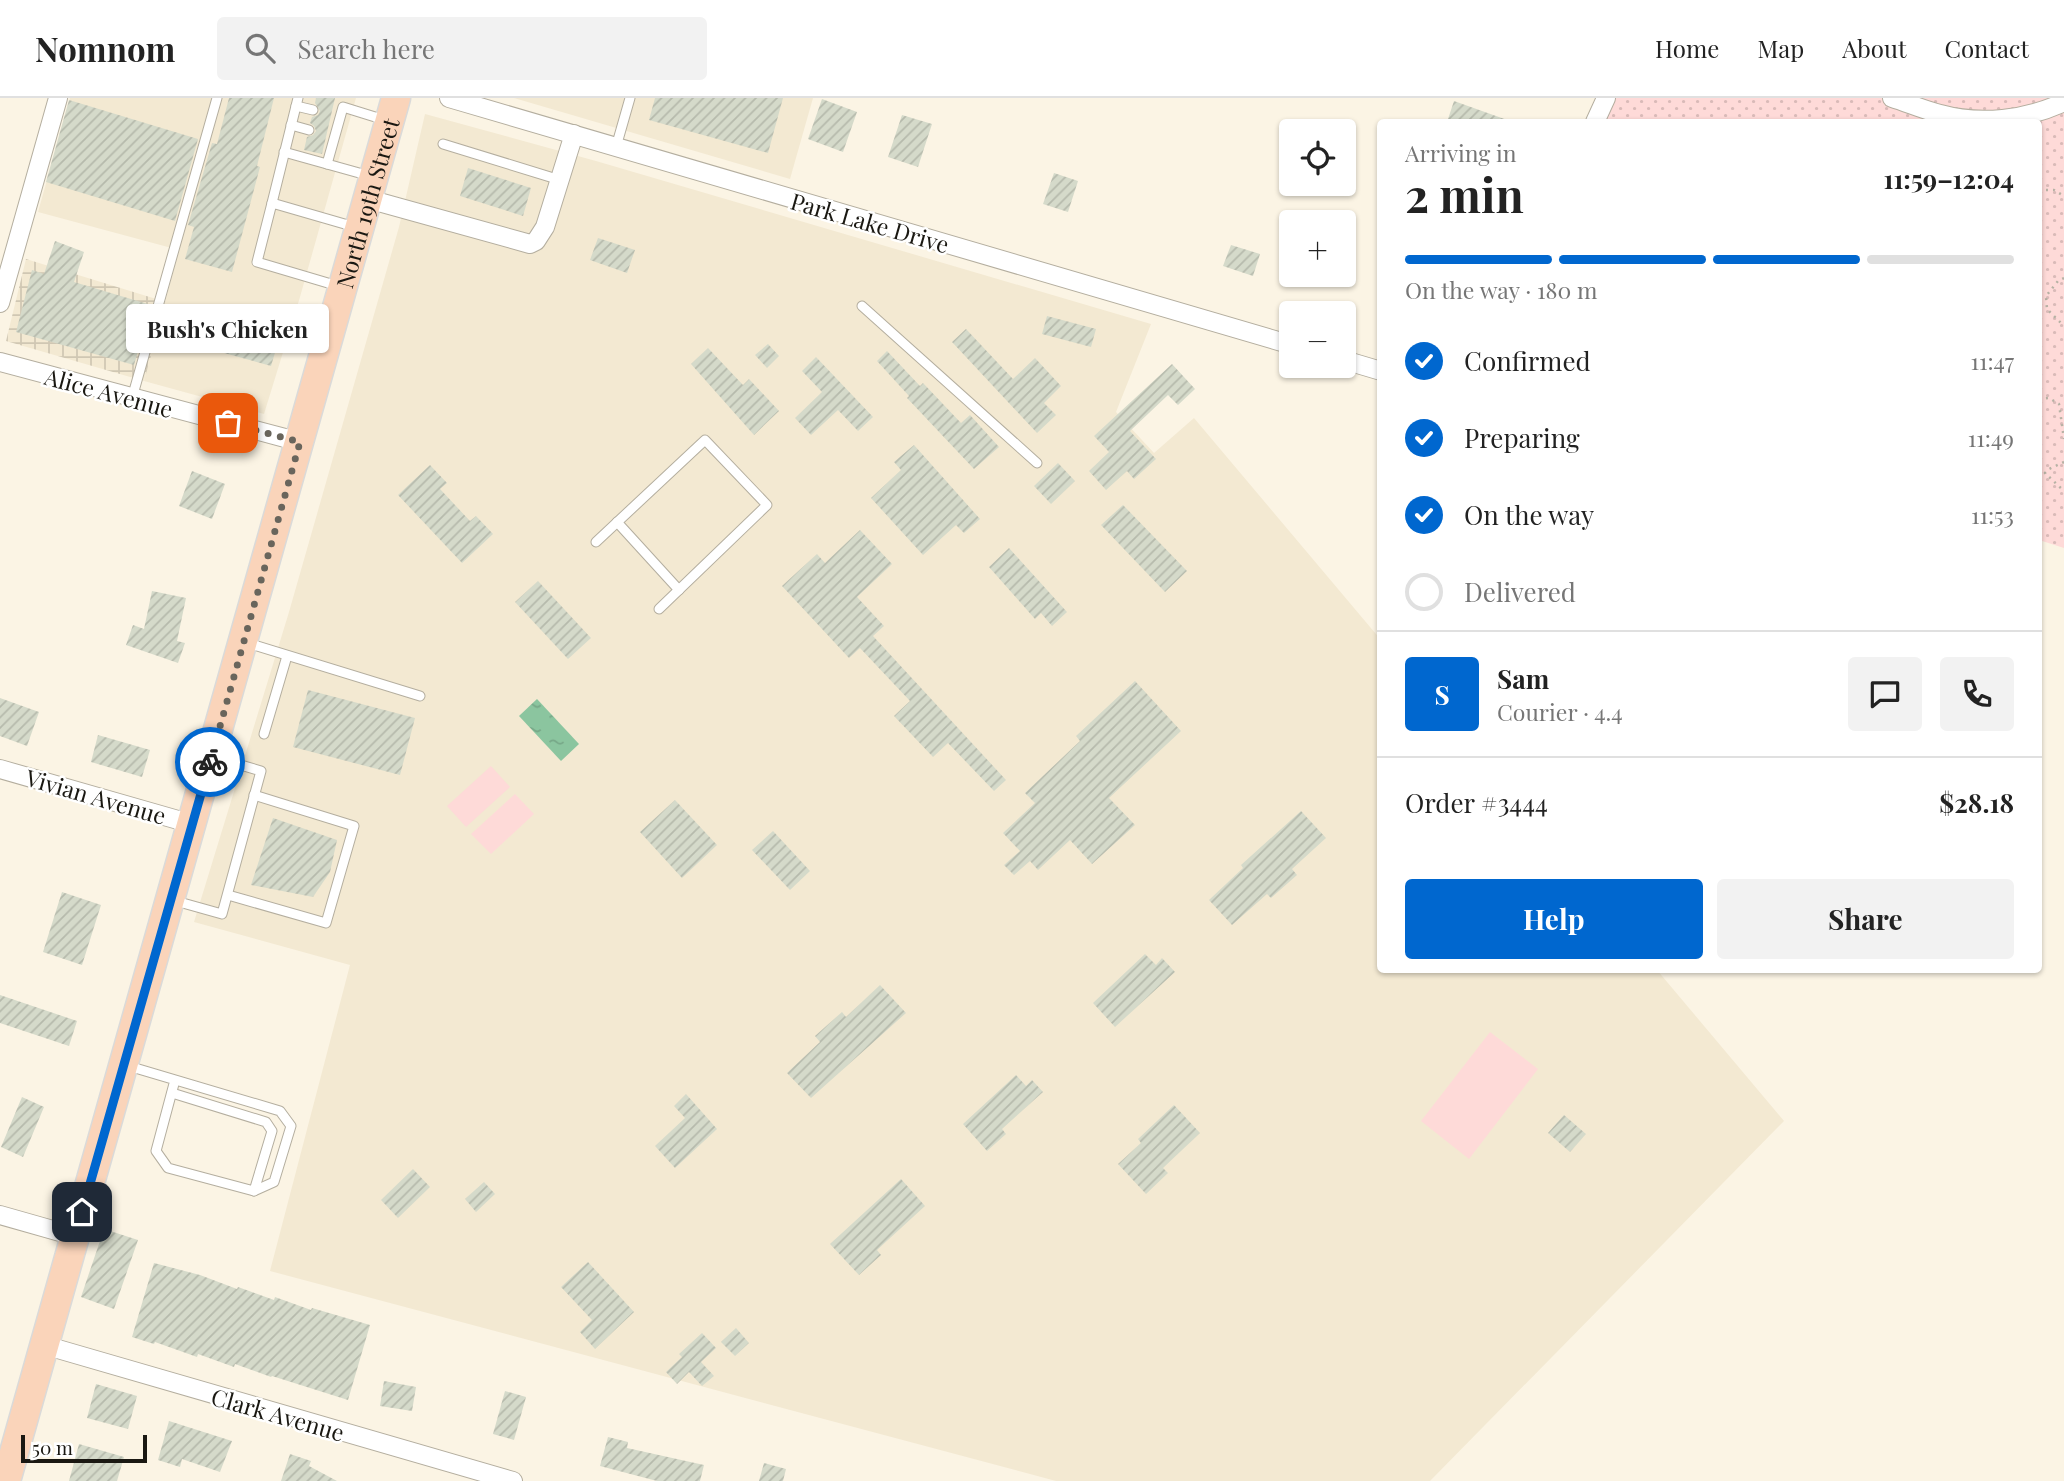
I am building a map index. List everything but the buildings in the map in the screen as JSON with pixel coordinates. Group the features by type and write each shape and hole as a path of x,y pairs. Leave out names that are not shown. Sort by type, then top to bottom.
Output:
{"main road":[{"name":"North 19th Street","path":"6,1481 393,110"}],"street":[{"path":"0,303 58,98"},
{"name":"Park Lake Drive","path":"449,98 1279,341"},
{"path":"1596,119 1606,98"},
{"path":"1892,98 1964,119"},
{"path":"1998,119 2026,116 2064,102"},
{"path":"371,188 530,244 536,241 545,227 574,135"},
{"name":"Alice Avenue","path":"0,362 300,442"},
{"path":"1356,363 1377,369"},
{"name":"Vivian Avenue","path":"0,769 192,824"},
{"path":"0,1215 75,1236"},
{"name":"Clark Avenue","path":"44,1345 513,1481"}],"lane":[{"path":"132,398 217,98"},
{"path":"616,147 630,98"},
{"path":"313,110 297,102 257,262 344,287"},
{"path":"327,164 330,136 341,103 393,110"},
{"path":"291,125 309,130"},
{"path":"443,144 560,180"},
{"path":"284,152 327,164 371,188"},
{"path":"272,203 360,229"},
{"path":"862,306 1037,463"},
{"path":"596,542 705,440 767,505 659,609"},
{"path":"617,522 679,590"},
{"path":"243,642 420,696"},
{"path":"264,734 287,656"},
{"path":"170,899 222,914 228,895 261,771 212,756"},
{"path":"228,895 326,923 354,826 254,795"},
{"path":"124,1065 175,1080 280,1111 290,1126 274,1182 254,1191 168,1168 156,1151 175,1080"},
{"path":"172,1093 266,1122 272,1131 254,1191"}],"path":[{"path":"2042,190 2054,190 2064,196"},
{"path":"2064,278 2058,281 2046,296 2047,309 2064,326"},
{"path":"2042,399 2049,398 2059,404 2064,439"},
{"path":"2064,462 2045,473 2064,491"}],"shaded area":[{"path":"70,98 356,98 264,414 144,381 179,250 38,212"},
{"path":"514,98 813,98 790,179"},
{"path":"1616,98 2064,98 2064,548 2042,541 2042,119 1596,119 1599,112"},
{"path":"425,114 596,161 1151,324 1116,412 1154,453 1194,418 1377,635 1377,973 1660,973 1784,1121 1430,1481 1056,1481 270,1271 350,965 194,922 289,612 399,227"},
{"path":"26,259 166,302 144,381 6,341"},
{"path":"491,766 510,787 466,827 447,806"},
{"path":"515,794 534,814 491,854 471,834"},
{"path":"1490,1032 1538,1069 1469,1159 1421,1121"}],"water":[{"path":"537,699 579,744 561,761 519,716"}],"way so far":[{"path":"210,762 300,442 228,423"}],"place":[{"name":"Bush's Chicken","path":"228,423"}],"route":[{"path":"82,1212 210,762"}]}
